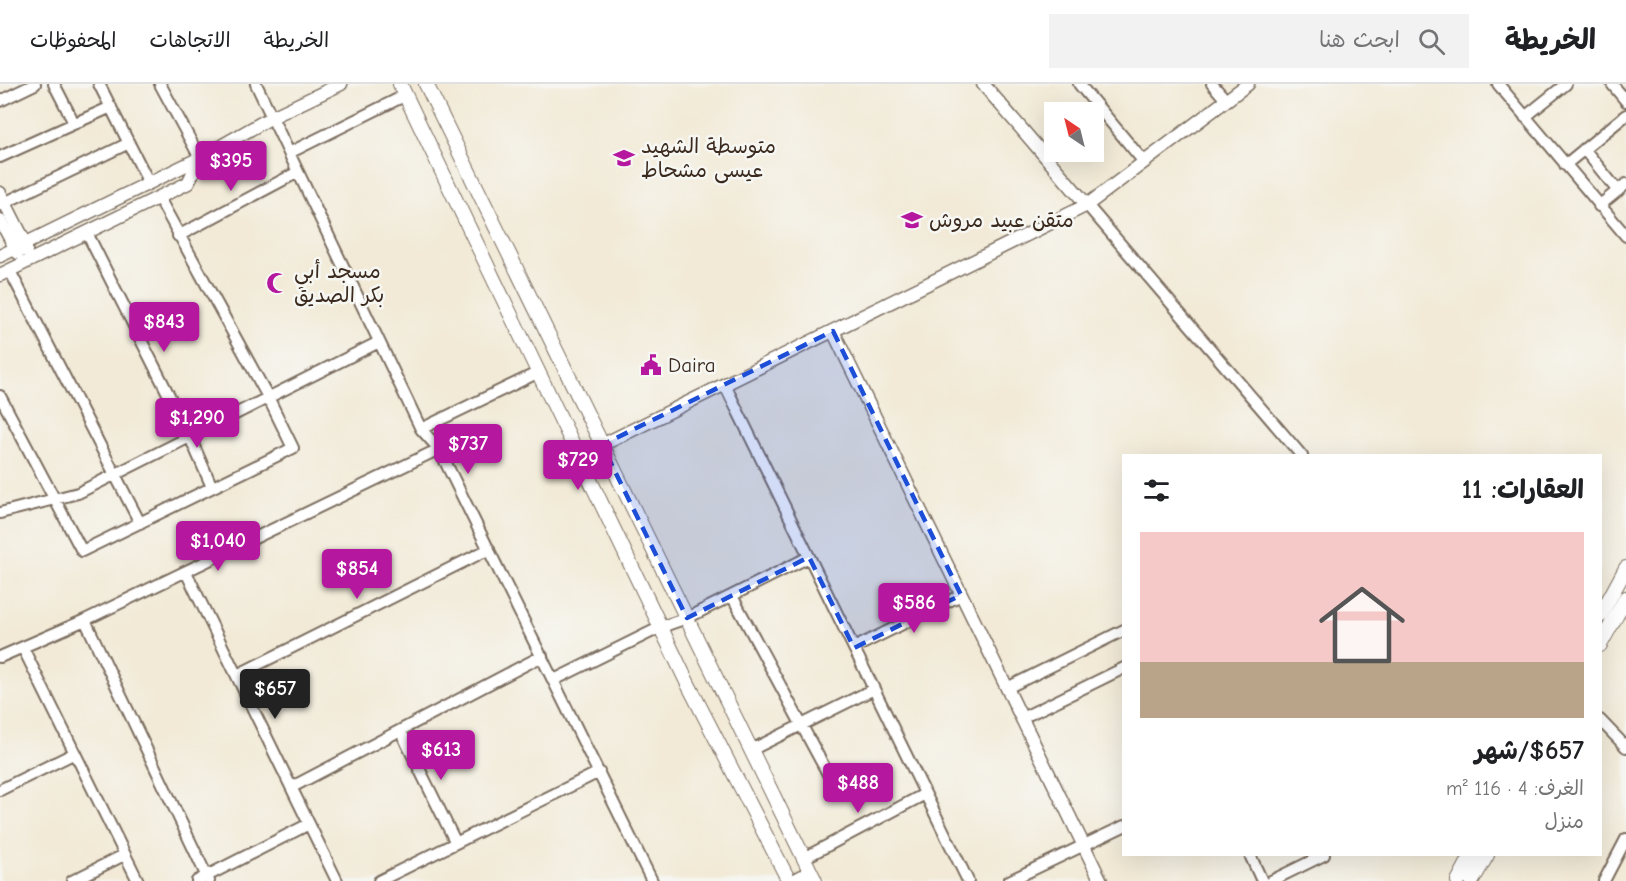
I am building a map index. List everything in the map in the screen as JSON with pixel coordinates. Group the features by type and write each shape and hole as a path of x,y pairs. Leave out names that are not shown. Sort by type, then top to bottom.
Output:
{"main road":[{"path":"426,84 812,876"},
{"path":"403,90 661,627 790,881"},
{"path":"1602,612 1626,568"},
{"path":"1602,641 1626,597"},
{"path":"1458,881 1471,856"},
{"path":"1472,881 1485,856"}],"street":[{"path":"0,101 35,84"},
{"path":"54,84 74,123"},
{"path":"99,84 149,183"},
{"path":"160,84 200,158"},
{"path":"256,84 421,429 439,448 650,880"},
{"path":"0,256 200,158 272,117 341,84"},
{"path":"983,84 1300,454"},
{"path":"1079,84 1143,162"},
{"path":"1212,84 1226,100"},
{"path":"602,445 1086,205 1248,84"},
{"path":"1498,84 1626,236"},
{"path":"1525,117 1566,84"},
{"path":"1612,84 1626,101"},
{"path":"289,153 403,90"},
{"path":"0,157 111,107"},
{"path":"1565,165 1626,115"},
{"path":"27,262 2,200 129,142"},
{"path":"1584,149 1622,188 1599,206"},
{"path":"140,523 5,273 188,183 200,158"},
{"path":"178,236 298,172"},
{"path":"0,396 82,551 292,448 268,397 159,198"},
{"path":"0,220 20,246"},
{"path":"87,233 190,436 212,487"},
{"path":"833,331 1101,881"},
{"path":"0,513 78,493 379,342"},
{"path":"421,429 539,372"},
{"path":"725,385 968,881"},
{"path":"0,657 186,572 439,448"},
{"path":"237,675 489,549"},
{"path":"554,680 661,627 687,618 809,557"},
{"path":"186,572 337,881"},
{"path":"854,648 961,595"},
{"path":"732,596 800,726 835,787"},
{"path":"85,620 204,879 309,824"},
{"path":"1007,688 1122,631"},
{"path":"23,648 138,881"},
{"path":"292,788 542,656"},
{"path":"1022,718 1122,669"},
{"path":"751,750 874,689"},
{"path":"1602,722 1626,747"},
{"path":"401,732 456,843"},
{"path":"0,790 75,753"},
{"path":"379,881 599,772"},
{"path":"804,858 925,794"},
{"path":"1009,881 1122,827"},
{"path":"1604,881 1626,839"},
{"path":"72,881 124,855"},
{"path":"1250,856 1262,881"},
{"path":"1271,881 1322,856"},
{"path":"790,881 812,876"}],"highlighted area":[{"path":"833,331 961,595 854,648 809,557 687,618 602,445"}],"place":[{"name":"متوسطة الشهيد عيسى مشحاط","path":"624,158"},
{"name":"متقن عبيد مروش","path":"912,220"},
{"name":"مسجد أبي بكر الصديق","path":"277,283"},
{"name":"Daira","path":"651,365"}]}
